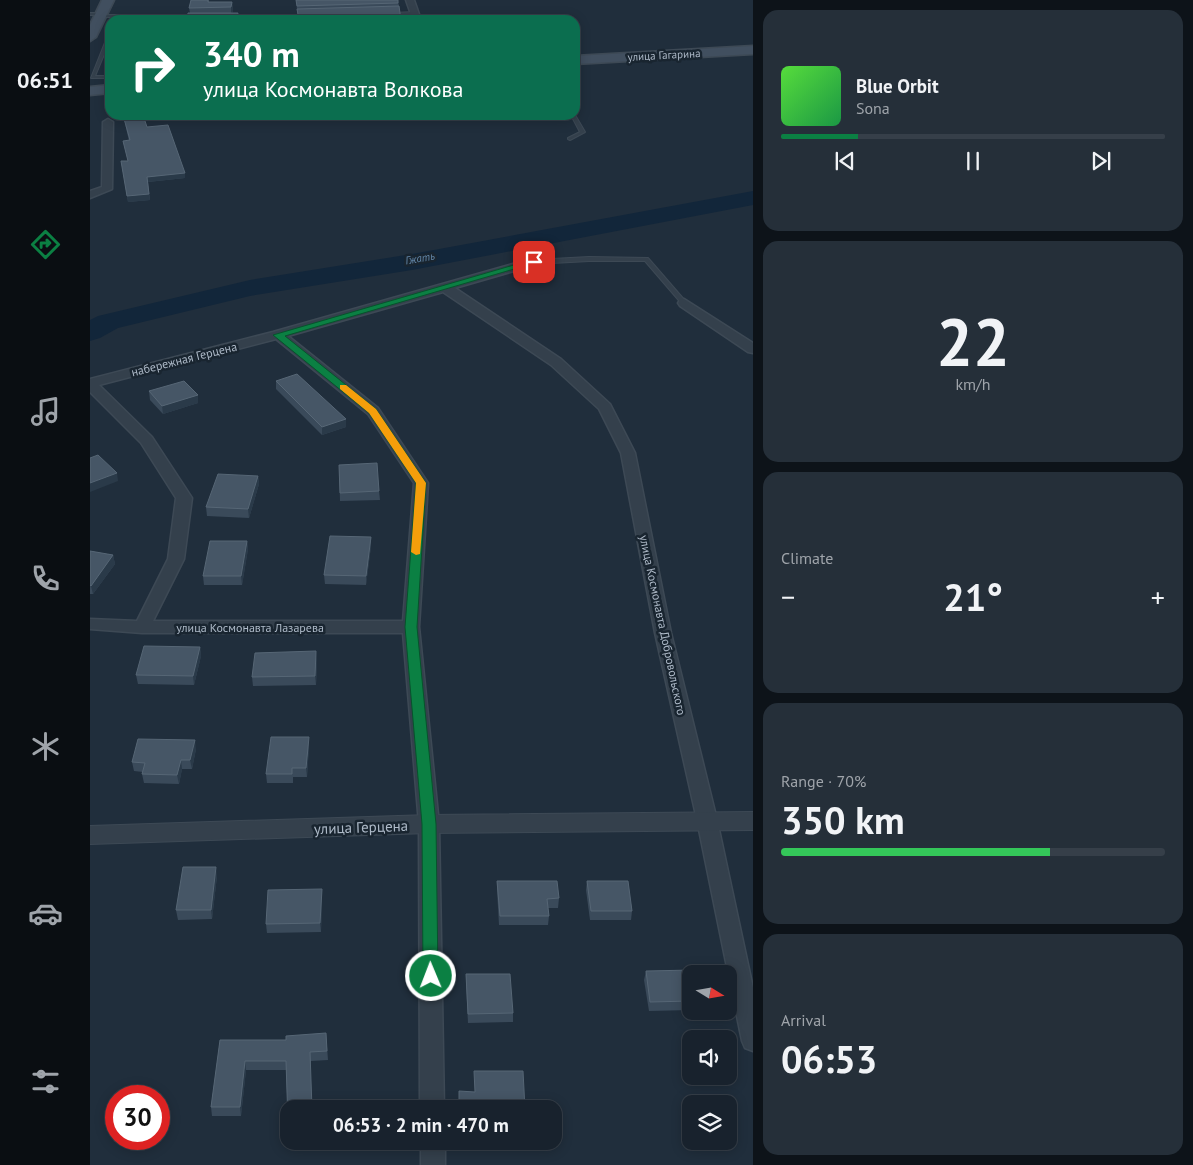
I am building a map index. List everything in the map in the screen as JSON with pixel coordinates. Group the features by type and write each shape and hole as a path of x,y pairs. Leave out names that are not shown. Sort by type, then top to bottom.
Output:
{"main road":[{"path":"90,37 97,14 108,0"},
{"name":"улица Гагарина","path":"580,60 753,50"},
{"path":"90,91 105,90"}],"street":[{"path":"410,0 415,15"},
{"path":"90,195 107,189 108,122"},
{"name":"набережная Герцена","path":"90,383 278,335 534,262"},
{"name":"улица Космонавта Добровольского","path":"446,288 556,362 604,407 628,453 663,632 707,820 753,1041"},
{"path":"684,303 753,349"},
{"path":"278,335 373,412 421,483 411,627 429,824 432,1100"},
{"path":"90,383 147,440 184,498 176,559 142,628"},
{"name":"улица Космонавта Лазарева","path":"90,624 142,628 411,627"},
{"name":"улица Герцена","path":"90,835 429,824 753,821"},
{"path":"433,1150 433,1165"}],"lane":[{"path":"386,14 396,15"},
{"path":"105,47 92,77 105,77"},
{"path":"570,139 583,132 576,120"},
{"path":"534,262 589,259 646,259 684,303"}],"building":[{"path":"191,0 232,2 231,7 189,8"},
{"path":"296,0 398,0 398,3 297,6"},
{"path":"399,6 400,15 298,15 297,9"},
{"path":"188,13 238,13 238,15 188,15"},
{"path":"124,120 145,120 147,127 168,125 185,173 147,177 149,194 127,196 121,161 128,161 123,141 130,140"},
{"path":"297,374 346,419 322,427 276,381"},
{"path":"184,381 198,395 162,406 149,391"},
{"path":"98,455 117,473 90,483 90,458"},
{"path":"377,463 379,491 340,493 339,465"},
{"path":"218,474 258,476 248,509 206,507"},
{"path":"330,536 371,537 366,576 324,575"},
{"path":"210,541 247,541 241,576 203,576"},
{"path":"90,551 113,555 91,586 90,585"},
{"path":"144,646 200,647 193,676 136,675"},
{"path":"316,651 315,676 252,677 255,653"},
{"path":"271,737 309,737 306,768 292,768 292,774 266,774"},
{"path":"138,739 195,740 190,760 181,760 177,775 142,774 145,763 132,762"},
{"path":"183,867 216,867 211,910 176,910"},
{"path":"497,881 557,881 559,898 547,899 549,916 500,916"},
{"path":"587,881 628,881 632,911 591,911"},
{"path":"322,889 320,923 266,924 268,890"},
{"path":"682,970 682,1001 650,1002 646,971"},
{"path":"466,974 510,974 513,1013 468,1014"},
{"path":"326,1033 327,1051 310,1052 312,1100 287,1100 286,1061 245,1061 240,1107 211,1107 220,1040 286,1040 286,1036"},
{"path":"474,1071 523,1071 525,1100 459,1100 459,1091 475,1092"}],"waterway":[{"name":"Гжать","path":"90,332 108,322 250,288 412,262 753,198"}],"slow traffic":[{"path":"343,387 373,412 421,483 416,552"}],"route":[{"path":"431,976 429,824 411,627 421,483 373,412 278,335 534,262"}]}
